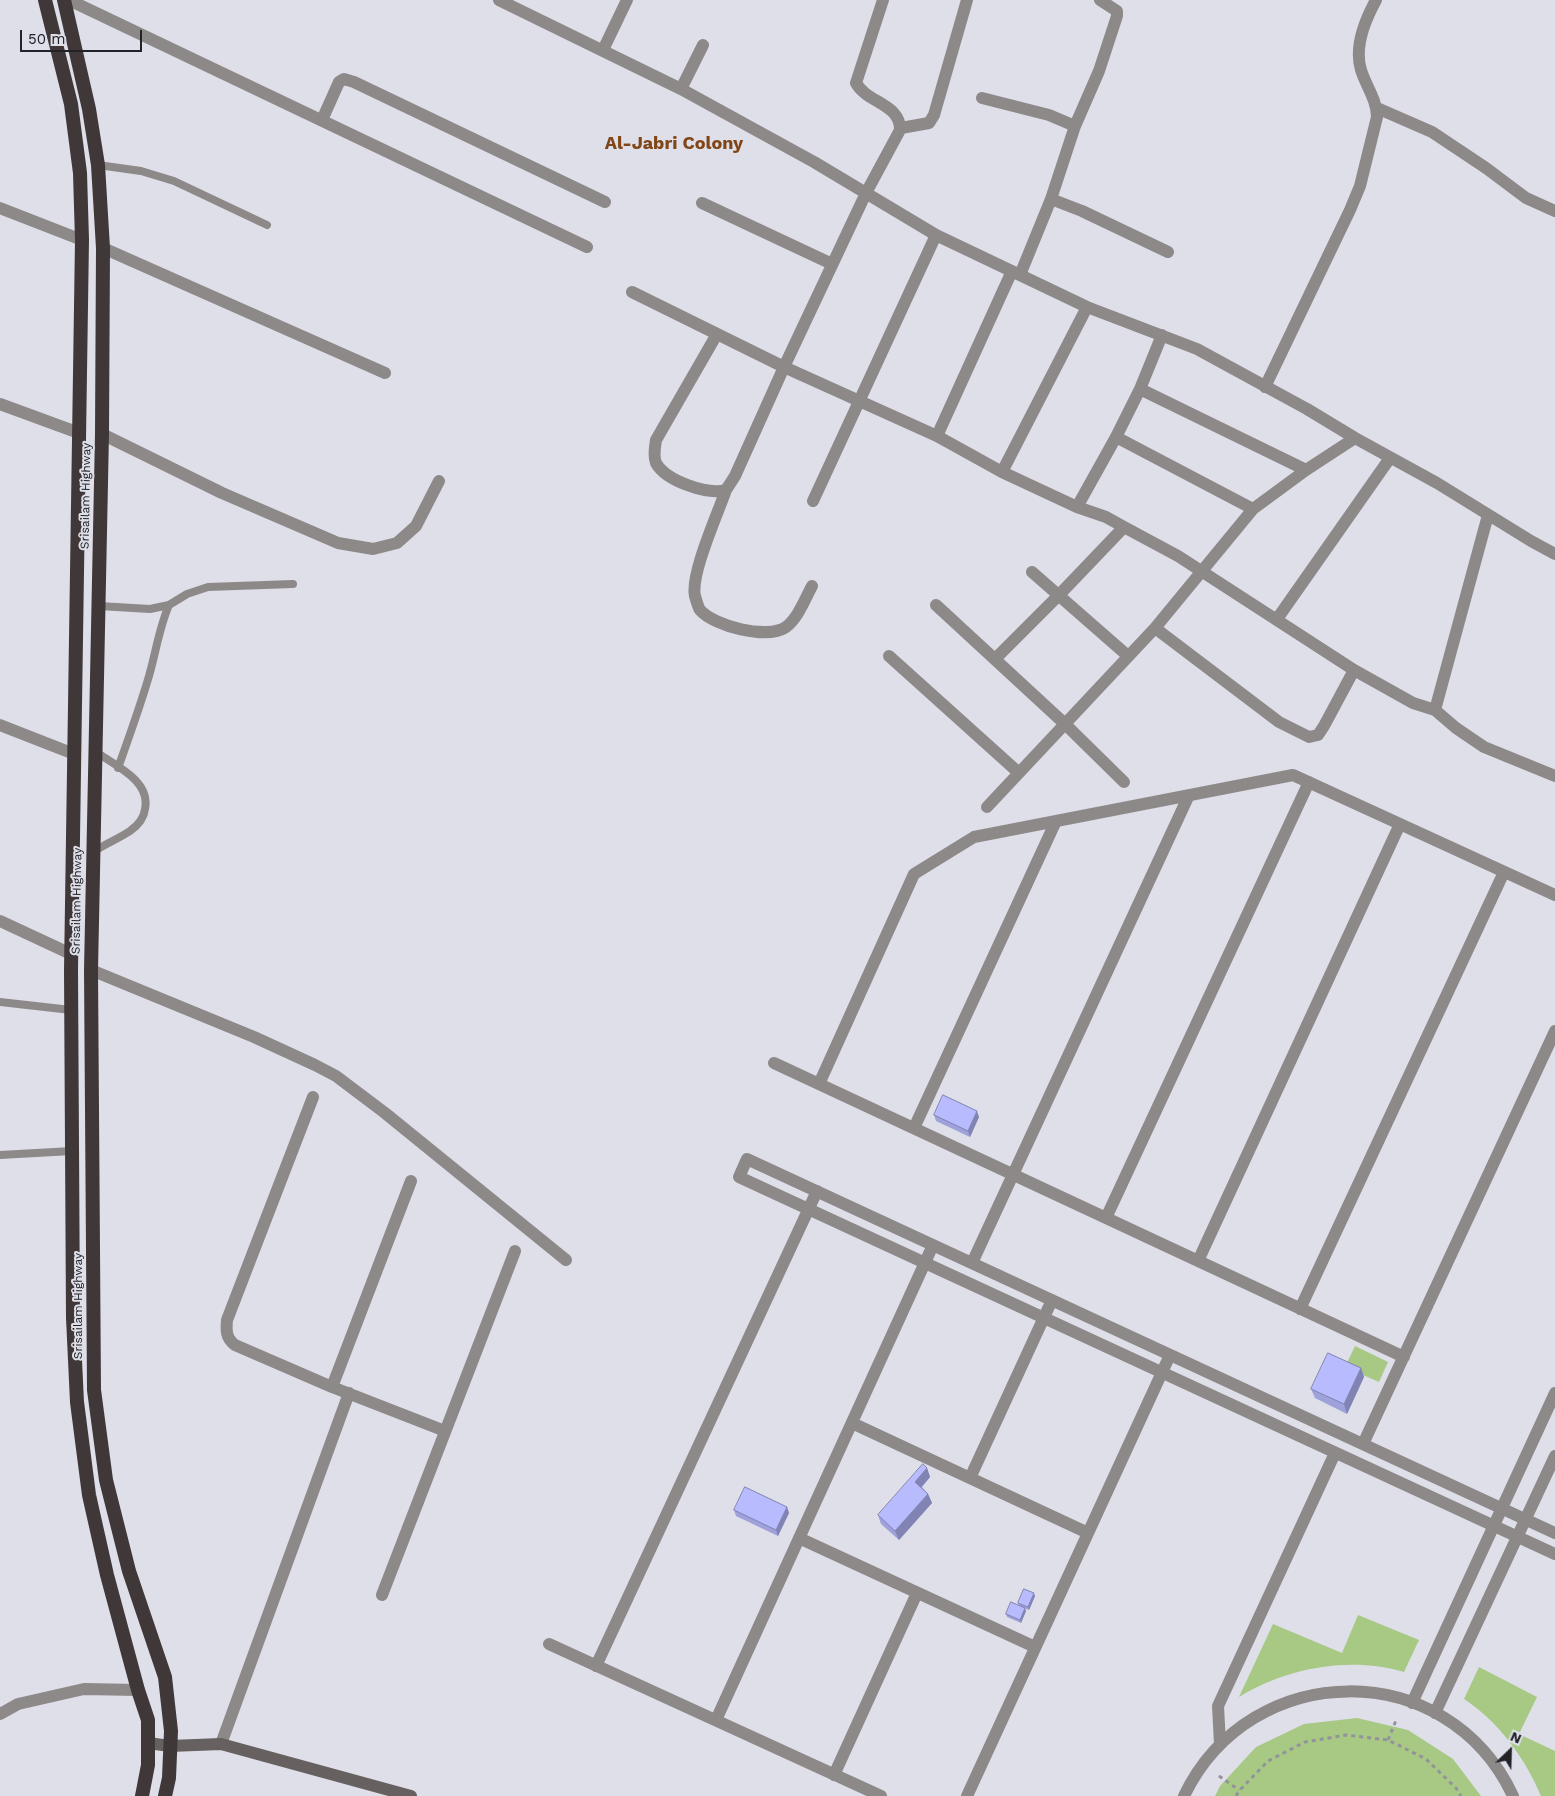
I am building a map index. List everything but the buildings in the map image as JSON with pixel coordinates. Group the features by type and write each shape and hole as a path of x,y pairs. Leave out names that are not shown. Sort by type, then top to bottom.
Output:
{"highway":[{"name":"Srisailam Highway","path":"45,0 71,104 80,172 82,240 71,954 73,1318 77,1402 89,1495 138,1690 148,1720 148,1765 142,1796"},
{"name":"Srisailam Highway","path":"64,0 88,109 98,165 103,248 102,434 91,970 94,1390 106,1480 129,1571 165,1677 171,1731 169,1778 165,1796"}],"main road":[{"path":"148,1744 170,1746 221,1744 411,1796"}],"street":[{"path":"69,0 587,247"},
{"path":"499,0 681,89 806,157 936,235 1087,307 1197,349 1437,483 1555,554"},
{"path":"603,50 627,0"},
{"path":"812,586 790,623 785,628 770,632 748,630 716,622 700,609 694,594 698,565 726,490 735,476 866,193 890,152 900,128 900,122 896,115 864,93 856,83 883,0"},
{"path":"900,128 929,123 934,115 967,0"},
{"path":"937,436 1051,198 1074,126 1099,71 1117,16 1117,11 1113,7 1100,0"},
{"path":"1265,387 1360,186 1377,117 1377,108 1360,68 1359,45 1376,0"},
{"path":"681,89 703,45"},
{"path":"322,120 339,82 344,79 354,82 605,202"},
{"path":"982,98 1049,115 1074,126"},
{"path":"1377,108 1432,132 1486,168 1526,198 1555,211"},
{"path":"1051,198 1082,210 1168,252"},
{"path":"702,203 832,264"},
{"path":"0,208 82,240"},
{"path":"813,501 936,235"},
{"path":"103,248 385,373"},
{"path":"632,292 784,367 937,436 1002,472 1077,507 1106,517 1178,556 1277,618 1354,670 1413,703 1435,710 1456,728 1484,747 1554,774"},
{"path":"1002,472 1087,307"},
{"path":"717,334 656,440 654,454 656,462 662,470 681,482 703,491 718,492 726,490"},
{"path":"1077,507 1140,389 1162,335"},
{"path":"1140,389 1306,470"},
{"path":"0,404 79,433"},
{"path":"102,434 222,493 338,543 372,549 397,543 416,526 439,481"},
{"path":"1116,437 1253,509"},
{"path":"987,807 1155,628 1253,509 1306,470 1355,438"},
{"path":"1277,618 1390,458"},
{"path":"1435,710 1488,515"},
{"path":"995,659 1059,596 1124,527"},
{"path":"1032,572 1128,656"},
{"path":"936,605 1065,724 1124,782"},
{"path":"1155,628 1280,722 1309,738 1318,735 1324,726 1354,670"},
{"path":"889,656 1019,773"},
{"path":"0,725 74,754"},
{"path":"819,1084 914,874 974,837 1293,775 1555,895"},
{"path":"1106,1218 1309,782"},
{"path":"972,1263 1189,795"},
{"path":"914,1128 1056,821"},
{"path":"1198,1261 1400,824"},
{"path":"1300,1309 1504,872"},
{"path":"0,921 71,954"},
{"path":"91,970 254,1037 336,1076 385,1113 566,1260"},
{"path":"1363,1444 1555,1031"},
{"path":"774,1063 1404,1357"},
{"path":"313,1097 227,1320 226,1334 229,1341 235,1345 445,1431"},
{"path":"1555,1533 747,1159 739,1177 1555,1554"},
{"path":"332,1386 411,1181"},
{"path":"596,1666 816,1191"},
{"path":"716,1720 933,1245"},
{"path":"382,1595 515,1251"},
{"path":"970,1478 1052,1300"},
{"path":"967,1796 1170,1355"},
{"path":"221,1744 349,1393"},
{"path":"1412,1703 1555,1393"},
{"path":"852,1423 1088,1533"},
{"path":"1220,1744 1218,1706 1335,1453"},
{"path":"1435,1713 1555,1456"},
{"path":"799,1538 1036,1647"},
{"path":"834,1774 918,1593"},
{"path":"548,1644 881,1796"},
{"path":"0,1714 18,1704 84,1689 138,1690"},
{"path":"1184,1796 1200,1768 1220,1744 1243,1724 1269,1708 1298,1698 1328,1692 1359,1690 1390,1695 1412,1703 1435,1713 1467,1734 1488,1756 1506,1781 1513,1796"}],"lane":[{"path":"98,165 141,171 174,181 267,225"},
{"path":"99,606 150,609 169,605 187,594 208,587 293,584"},
{"path":"118,768 134,725 150,673 157,638 169,605"},
{"path":"93,852 129,832 138,824 145,813 147,801 139,782 96,752"},
{"path":"0,1002 71,1010"},
{"path":"0,1154 72,1151"}],"path":[{"path":"1388,1740 1397,1718"},
{"path":"1236,1796 1268,1761 1305,1742 1346,1734 1388,1740 1426,1759 1456,1788 1461,1796"},
{"path":"1219,1776 1239,1791"}],"green space":[{"path":"1355,1346 1388,1362 1379,1382 1345,1367"},
{"path":"1358,1615 1419,1640 1404,1672 1362,1665 1340,1665 1319,1668 1277,1679 1239,1697 1273,1624 1342,1653"},
{"path":"1479,1667 1537,1697 1519,1734 1555,1751 1555,1796 1541,1796 1527,1768 1510,1742 1489,1719 1464,1699"},
{"path":"1357,1718 1408,1730 1453,1759 1481,1796 1215,1796 1220,1786 1256,1747 1304,1724"}],"district":[{"name":"Al-Jabri Colony","path":"674,144"}]}
